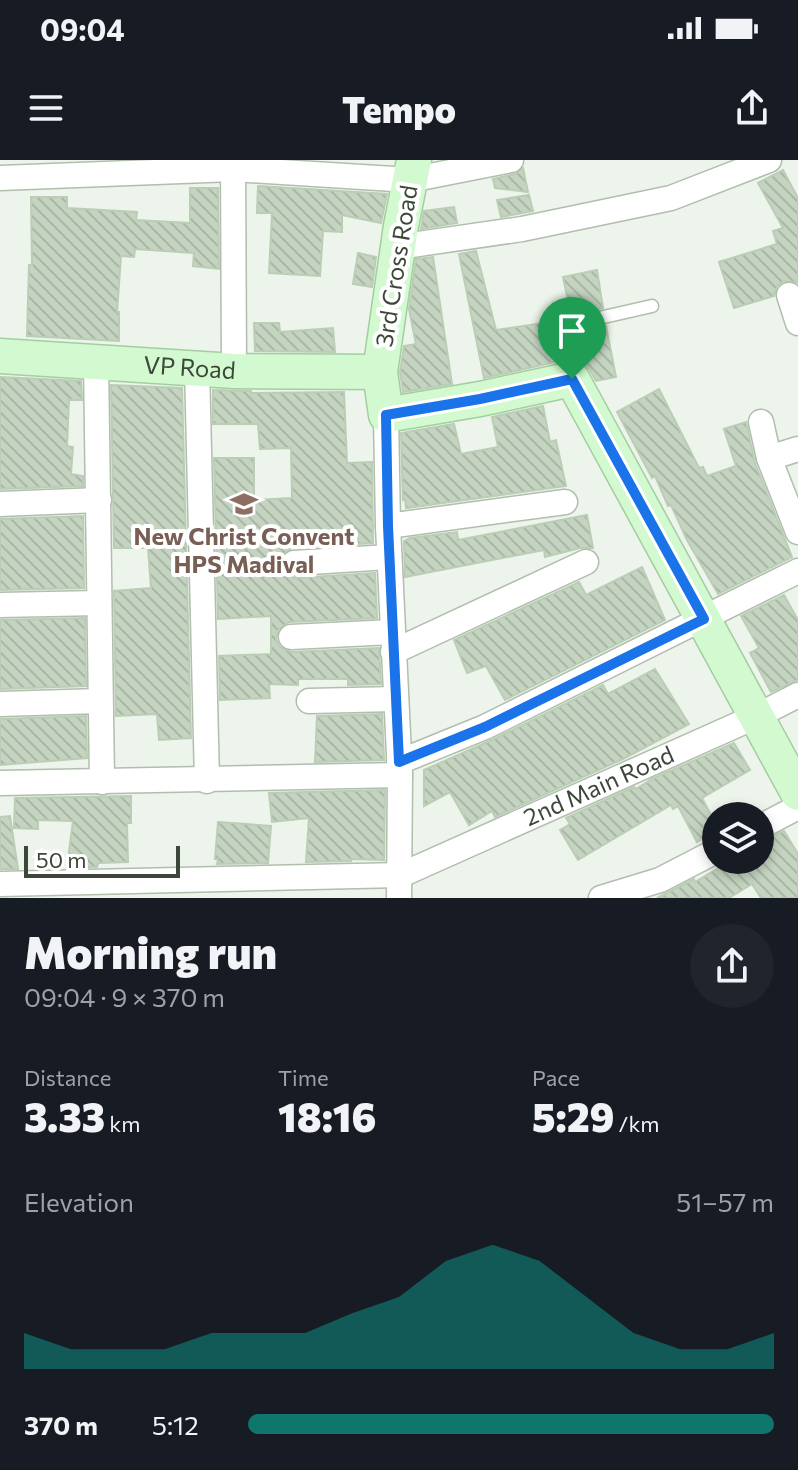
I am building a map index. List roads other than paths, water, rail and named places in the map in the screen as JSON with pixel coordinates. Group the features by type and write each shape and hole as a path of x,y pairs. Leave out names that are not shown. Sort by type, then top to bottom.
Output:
{"street":[{"path":"0,178 233,164 412,170 511,160"},
{"path":"398,247 522,229 671,198 769,160"},
{"path":"233,164 234,371"},
{"name":"3rd Cross Road","path":"386,415 380,372 412,170"},
{"path":"789,295 798,323"},
{"name":"VP Road","path":"0,356 234,371 380,372"},
{"path":"96,361 102,782"},
{"path":"197,368 207,781"},
{"path":"0,884 400,887 400,768 389,557 386,415 572,379 798,793"},
{"path":"761,422 769,458 798,532"},
{"path":"769,458 798,449"},
{"path":"0,504 99,500"},
{"path":"388,526 565,502"},
{"path":"294,563 389,557"},
{"path":"291,637 393,642 586,562"},
{"path":"0,783 207,781 400,768 798,571"},
{"path":"0,605 99,603"},
{"name":"2nd Main Road","path":"400,887 798,695"},
{"path":"309,701 396,699"},
{"path":"0,704 100,701"},
{"path":"774,820 798,807"},
{"path":"601,898 660,880 702,858"}],"lane":[{"path":"572,379 564,326 652,306"}],"place":[{"name":"New Christ Convent HPS Madival","path":"244,504"}]}
